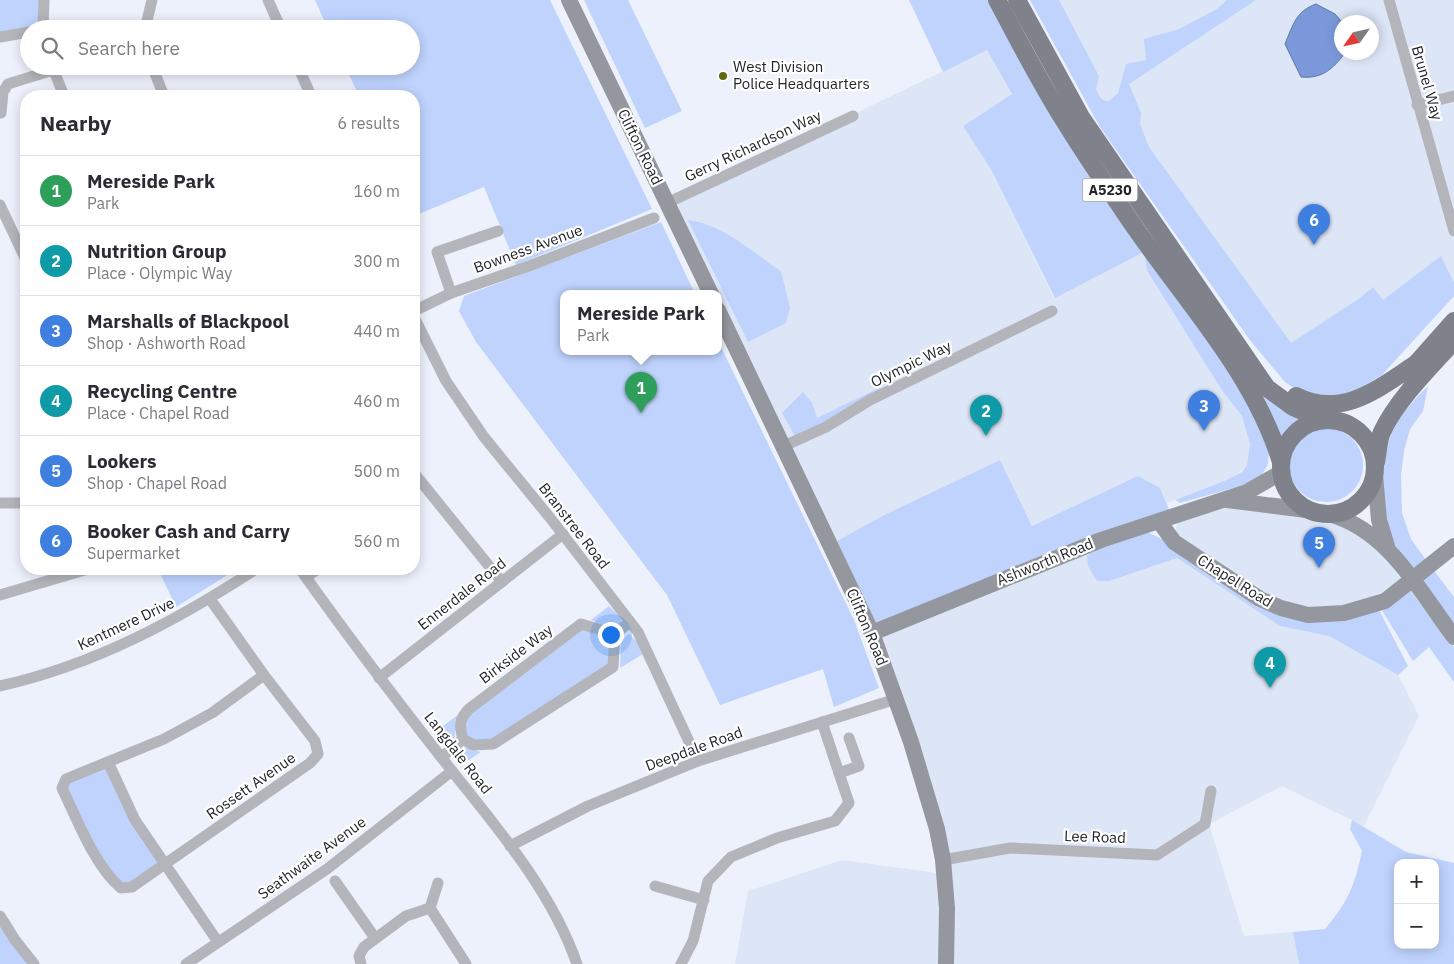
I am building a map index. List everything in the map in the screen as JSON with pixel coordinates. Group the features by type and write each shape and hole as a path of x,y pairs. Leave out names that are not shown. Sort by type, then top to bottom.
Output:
{"main road":[{"name":"A5230","path":"997,0 1064,122 1136,229 1238,370 1260,406 1272,432 1286,487 1293,498 1321,513"},
{"name":"A5230","path":"1017,0 1082,117 1268,388 1293,407 1354,427 1365,437 1373,450 1375,470"},
{"name":"A5230","path":"1282,467 1286,446 1295,433 1308,424 1331,420 1374,402 1403,379 1454,322"},
{"path":"1321,513 1345,511 1359,503 1370,490 1382,433 1422,374 1454,341"},
{"name":"A5230","path":"1252,363 1292,394 1310,402 1329,405 1340,405 1358,399 1414,365"}],"street":[{"path":"43,20 44,0"},
{"path":"268,0 277,20"},
{"name":"Clifton Road","path":"569,0 709,290"},
{"name":"Brunel Way","path":"1389,0 1417,106 1454,231"},
{"path":"146,20 147,1"},
{"path":"0,37 20,34"},
{"path":"1,113 3,92 8,84 33,75"},
{"path":"56,75 62,90"},
{"path":"156,75 162,90"},
{"path":"302,75 308,90"},
{"path":"1417,106 1454,96"},
{"name":"Gerry Richardson Way","path":"667,203 853,116"},
{"path":"0,206 20,248"},
{"name":"Bowness Avenue","path":"420,308 451,293 529,266 654,218"},
{"path":"451,293 432,253 498,231"},
{"name":"Olympic Way","path":"784,446 826,427 870,400 1052,311"},
{"name":"Clifton Road","path":"722,318 872,633 896,699 926,791 943,860 947,908 946,964"},
{"name":"Branstree Road","path":"420,328 446,381 484,437 563,534 638,632 698,761"},
{"name":"Ashworth Road","path":"872,633 1044,562 1159,520 1247,492 1282,467"},
{"path":"1375,470 1379,520 1389,550 1454,636"},
{"path":"420,480 502,582"},
{"name":"Ashworth Road","path":"1222,500 1321,513 1357,524 1375,536 1389,550"},
{"path":"0,503 20,503"},
{"name":"Chapel Road","path":"1159,520 1174,542 1260,599 1281,608 1308,615 1344,613 1384,601 1454,546"},
{"name":"Ennerdale Road","path":"379,678 563,534"},
{"path":"0,595 68,575"},
{"name":"Kentmere Drive","path":"0,686 31,679 110,652 178,618 247,575"},
{"name":"Langdale Road","path":"304,575 379,678 510,846 538,887 572,948 577,964"},
{"name":"Rossett Avenue","path":"165,863 310,763 318,754 315,741 264,675 210,599"},
{"path":"442,757 463,739 473,745 493,744 613,667 614,634 630,622"},
{"name":"Birkside Way","path":"463,739 460,727 461,717 469,709 581,624 614,634"},
{"path":"165,863 132,887 121,888 112,881 86,838 62,788 66,779 164,739 212,713 264,675"},
{"name":"Deepdale Road","path":"510,846 588,806 698,761 896,699"},
{"path":"681,964 692,941 708,881 732,857 777,838 835,821 849,803 822,722"},
{"path":"839,772 858,766 849,738"},
{"path":"108,762 135,820 218,942"},
{"name":"Seathwaite Avenue","path":"186,964 327,869 452,772"},
{"name":"Lee Road","path":"943,860 1010,848 1157,854 1205,824 1210,791"},
{"path":"335,881 376,938"},
{"path":"430,908 438,883"},
{"path":"655,886 704,900"},
{"path":"361,964 359,956 364,947 406,916 430,908"},
{"path":"430,908 466,964"},
{"path":"0,916 15,940 34,964"}],"shaded area":[{"path":"0,0 44,0 43,20 20,20 20,31 0,37"},
{"path":"315,0 550,0 652,209 516,265 484,187 420,214 420,90 356,90 349,75 420,75 420,20 324,20"},
{"path":"584,0 628,0 682,111 645,128"},
{"path":"909,0 990,0 1165,280 1251,404 1269,451 1268,464 1262,475 1248,484 1180,503 1175,500 1242,472 1247,465 1250,444 1242,416 1223,392 1147,271 1144,252 1055,298 992,171 963,126 1012,94 987,50 943,72"},
{"path":"1030,0 1454,0 1454,296 1377,378 1285,382 1250,340 1100,127"},
{"path":"1030,0 1059,0 1099,76 1096,89 1098,94 1102,99 1109,101 1118,93 1126,64 1146,60 1144,39 1179,29 1217,9 1227,0 1256,0 1129,84 1141,113 1140,124 1149,147 1291,343 1360,298 1373,287 1383,300 1441,256 1454,283 1454,296 1382,375 1362,387 1345,394 1325,396 1294,388 1285,382 1250,340 1100,127"},
{"path":"1316,4 1336,15 1334,15 1334,60 1339,60 1321,75 1301,77 1285,44 1296,20 1309,7"},
{"path":"987,50 1012,94 963,126 992,171 1054,298 1144,252 1147,272 1223,392 1242,416 1250,444 1247,465 1235,476 1167,503 1160,488 1126,482 1032,526 1000,460 882,516 837,541 722,305 722,290 716,290 671,202"},
{"path":"688,220 713,227 725,233 781,271 790,308 786,323 748,342"},
{"path":"661,222 693,290 560,290 560,355 722,355 722,349 854,620 879,688 834,707 823,669 720,705 667,595 476,342 459,311 464,296"},
{"path":"1428,386 1423,411 1410,429 1404,451 1401,475 1402,513 1411,539 1426,560 1413,572 1392,544 1387,531 1383,484 1384,467 1390,438 1396,425"},
{"path":"879,388 881,392 834,418 795,436 782,413 803,392 812,403 817,418"},
{"path":"1258,390 1301,418 1281,440"},
{"path":"1319,428 1333,428 1347,434 1357,444 1363,458 1361,479 1347,496 1333,502 1319,502 1305,496 1295,486 1289,472 1289,458 1295,444 1305,434"},
{"path":"1000,460 1032,526 1138,476 1160,488 1172,516 878,631 837,541 882,516"},
{"path":"1217,506 1327,519 1377,545 1402,581 1384,597 1339,610 1276,603 1175,534 1177,523"},
{"path":"1133,529 1280,626 1329,636 1398,675 1419,716 1364,826 1282,786 1209,824 1244,936 1293,932 1299,964 735,964 748,891 842,860 944,874 872,633"},
{"path":"1145,531 1166,541 1275,609 1378,608 1408,666 1398,675 1329,636 1280,626 1177,558 1109,581 1097,581 1088,566 1087,556 1097,549"},
{"path":"1432,568 1454,597 1454,627 1419,579"},
{"path":"161,575 227,575 176,607"},
{"path":"1408,588 1454,647 1454,682 1429,647 1413,661 1380,607"},
{"path":"609,606 621,618 622,623 611,629 591,620"},
{"path":"581,624 615,634 613,667 493,744 463,739 461,717"},
{"path":"629,634 638,643 643,654 620,668 621,641"},
{"path":"459,714 455,721 455,740 450,744 439,729"},
{"path":"463,747 481,752 464,763 457,752"},
{"path":"108,762 165,863 132,887 112,881 62,788 66,779"},
{"path":"1352,820 1406,852 1437,859 1394,859 1394,949 1439,949 1439,860 1454,863 1454,964 1299,964 1293,932 1325,929 1350,893 1362,851 1350,829"},
{"path":"0,916 34,964 0,964"}],"place":[{"name":"West Division Police Headquarters","path":"723,76"},
{"name":"Booker Cash and Carry","path":"1314,245"},
{"name":"Mereside Park","path":"641,413"},
{"name":"Marshalls of Blackpool","path":"1204,431"},
{"name":"Nutrition Group","path":"986,436"},
{"name":"Lookers","path":"1319,568"},
{"name":"Recycling Centre","path":"1270,688"}]}
